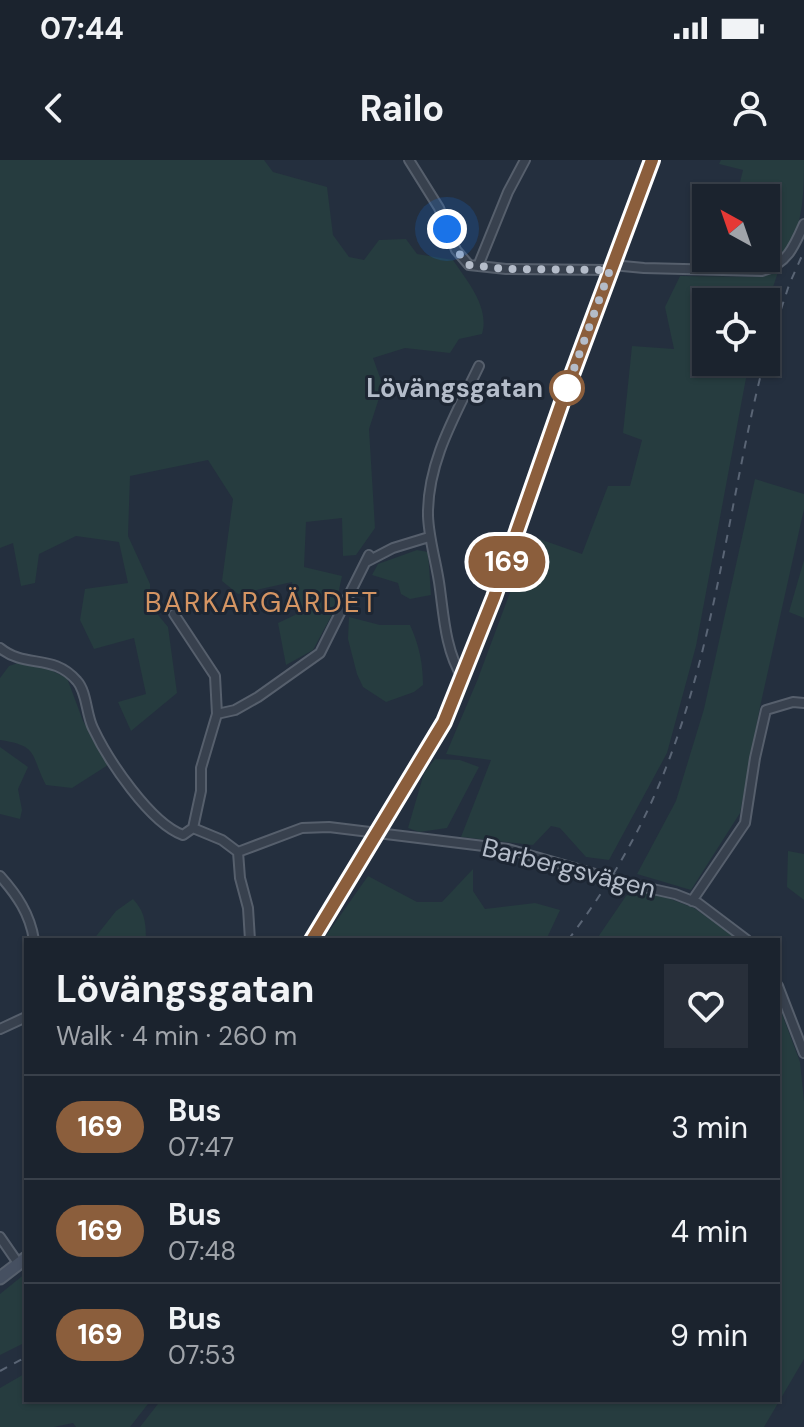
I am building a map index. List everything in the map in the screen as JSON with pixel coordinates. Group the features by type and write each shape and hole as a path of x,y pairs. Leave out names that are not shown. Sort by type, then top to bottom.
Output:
{"street":[{"path":"409,160 439,208 456,250 469,265 762,271 775,268 785,261 804,224"},
{"path":"478,266 508,192 525,160"},
{"path":"313,938 444,722 494,597 652,160"},
{"path":"462,677 453,662 429,537 428,513 431,479 441,448 479,366"},
{"path":"217,714 235,710 258,697 320,653 367,558 429,537"},
{"path":"0,648 11,657 61,665 80,683 92,727 125,779 170,831 183,835 193,828 201,791 201,768 217,714 215,676 174,614"},
{"path":"692,901 745,823 766,710 793,702 804,703"},
{"name":"Barbergsvägen","path":"238,852 302,828 329,827 508,849 692,901 729,924 745,938"},
{"path":"193,828 222,840 238,852 250,938"},
{"path":"0,876 17,894 31,924 34,938"},
{"path":"780,991 804,1053"},
{"path":"0,1029 24,1018"},
{"path":"0,1237 22,1261 0,1278"}],"green space":[{"path":"0,160 264,160 273,172 327,187 333,235 349,257 364,260 379,240 406,239 417,254 453,260 476,295 483,314 482,334 459,339 450,353 405,348 373,358 383,386 369,429 375,528 356,555 343,556 342,518 306,522 304,567 342,576 335,609 313,650 286,665 278,623 297,614 292,582 238,594 222,581 233,499 208,460 130,476 128,536 150,584 150,605 168,627 177,693 131,731 118,702 146,694 134,638 94,649 80,620 85,589 128,583 119,542 76,536 39,554 35,583 21,586 13,543 0,548"},
{"path":"721,160 804,160 799,223 794,238 780,255 780,184 740,184 743,170 719,164"},
{"path":"778,272 773,288 692,288 692,376 746,376 696,646 667,753 609,860 586,857 560,828 551,826 533,845 461,837 491,760 446,754 531,536 582,554 608,486 630,486 642,440 623,433 632,346 674,349 665,307 680,276 760,277"},
{"path":"755,479 804,494 804,509 740,813 691,890 637,874 676,801 704,709"},
{"path":"417,550 428,552 431,595 410,599 401,594 398,583 372,575 378,564"},
{"path":"804,560 804,618 789,612"},
{"path":"349,617 380,625 410,625 420,654 423,685 414,692 386,702 363,687 348,639"},
{"path":"21,662 40,665 67,678 83,721 108,765 72,788 46,785 28,749 0,740 0,678 9,666"},
{"path":"0,747 28,767 18,789 22,810 20,819 0,814"},
{"path":"435,759 460,760 479,767 447,828 419,832 408,828 424,773"},
{"path":"788,851 804,854 804,900 787,887"},
{"path":"473,869 473,891 485,909 535,903 560,910 547,938 324,938 368,876 417,902 442,902"},
{"path":"642,888 694,908 736,938 597,938 626,896"},
{"path":"133,899 144,918 146,938 95,938 116,911"},
{"path":"780,1008 800,1062 804,1101 804,1359 780,1400"},
{"path":"24,1275 24,1343 0,1355 0,1294"},
{"path":"24,1374 24,1402 149,1402 130,1427 76,1427 73,1423 54,1427 0,1427 0,1388"},
{"path":"159,1402 779,1402 764,1427 140,1427"}],"railway":[{"path":"780,312 804,251"},
{"path":"569,938 611,878 636,834 658,788 684,716 711,616 761,376"},
{"path":"0,1371 24,1358"}],"bus line":[{"name":"169","path":"313,938 444,722 494,597 567,388 652,160"}],"place":[{"name":"Lövängsgatan","path":"567,388"}],"district":[{"name":"BARKARGÄRDET","path":"262,602"}],"route":[{"path":"447,229 456,250 469,265 506,269 610,270 567,388"}]}
